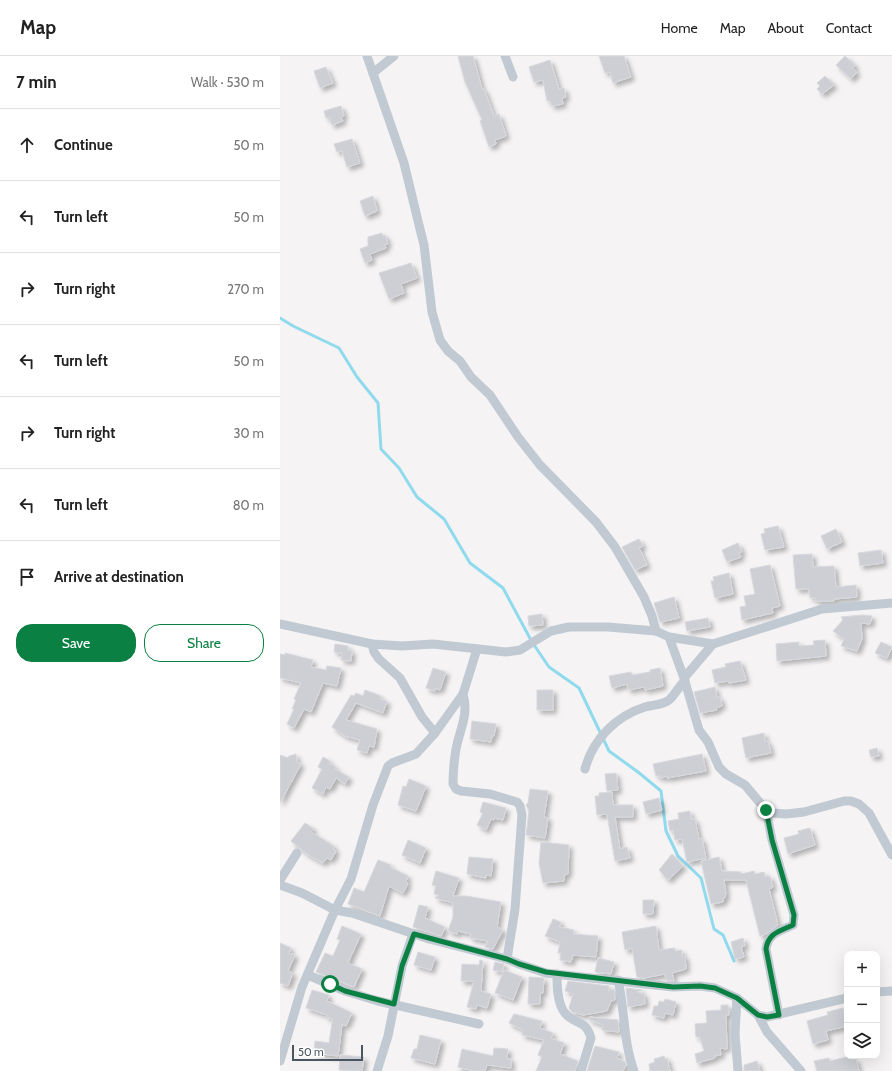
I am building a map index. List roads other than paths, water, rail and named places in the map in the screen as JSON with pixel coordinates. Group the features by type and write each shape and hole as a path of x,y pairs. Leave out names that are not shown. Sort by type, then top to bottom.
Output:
{"street":[{"path":"367,56 404,163 424,245 432,312 440,340 448,351 460,361 471,377 490,395 518,437 540,465 596,522 615,547 644,597 652,616 656,632"},
{"path":"373,73 394,56"},
{"path":"505,56 513,77"},
{"path":"280,624 301,630 372,644 402,646 433,644 506,652 520,650 551,631 569,627 608,627 656,632 669,637 713,644 822,609 892,604"},
{"path":"669,637 699,730 708,742 719,767 732,778 746,785 766,810 772,813 786,814 804,812 830,804 851,801 864,807 892,855"},
{"path":"372,644 374,652 379,659 400,678 422,717 435,733"},
{"path":"585,769 592,748 601,735 627,715 637,710 668,700 713,644"},
{"path":"280,1061 300,994 335,910 351,879 373,805 388,766 416,754 435,733 463,694 477,649"},
{"path":"463,694 466,717 457,748 453,784 456,789 462,791 490,794 517,802 520,806 522,815 515,909 507,959"},
{"path":"766,810 772,840 794,915 793,925 772,934 767,942 766,949 779,1015"},
{"path":"280,880 297,853"},
{"path":"280,885 302,893 335,910 352,913 414,934 507,959 546,972 673,987 700,986 715,988 737,998 758,1015 767,1032 801,1071"},
{"path":"377,1071 388,1036 402,966 414,934"},
{"path":"557,974 557,988 563,1011 566,1015 584,1024 591,1038 581,1071"},
{"path":"308,975 345,991 479,1024"},
{"path":"618,980 622,998 627,1051 634,1071"},
{"path":"880,992 892,991"},
{"path":"737,998 735,1034 738,1071"},
{"path":"758,1015 767,1017 779,1015 844,999"}],"waterway":[{"path":"280,318 293,326 339,348 357,377 378,403 381,449 399,468 417,497 444,519 470,563 503,588 532,642 549,667 579,688 609,751 661,791 666,831 678,856 701,878 714,929 723,935 734,961"}]}
